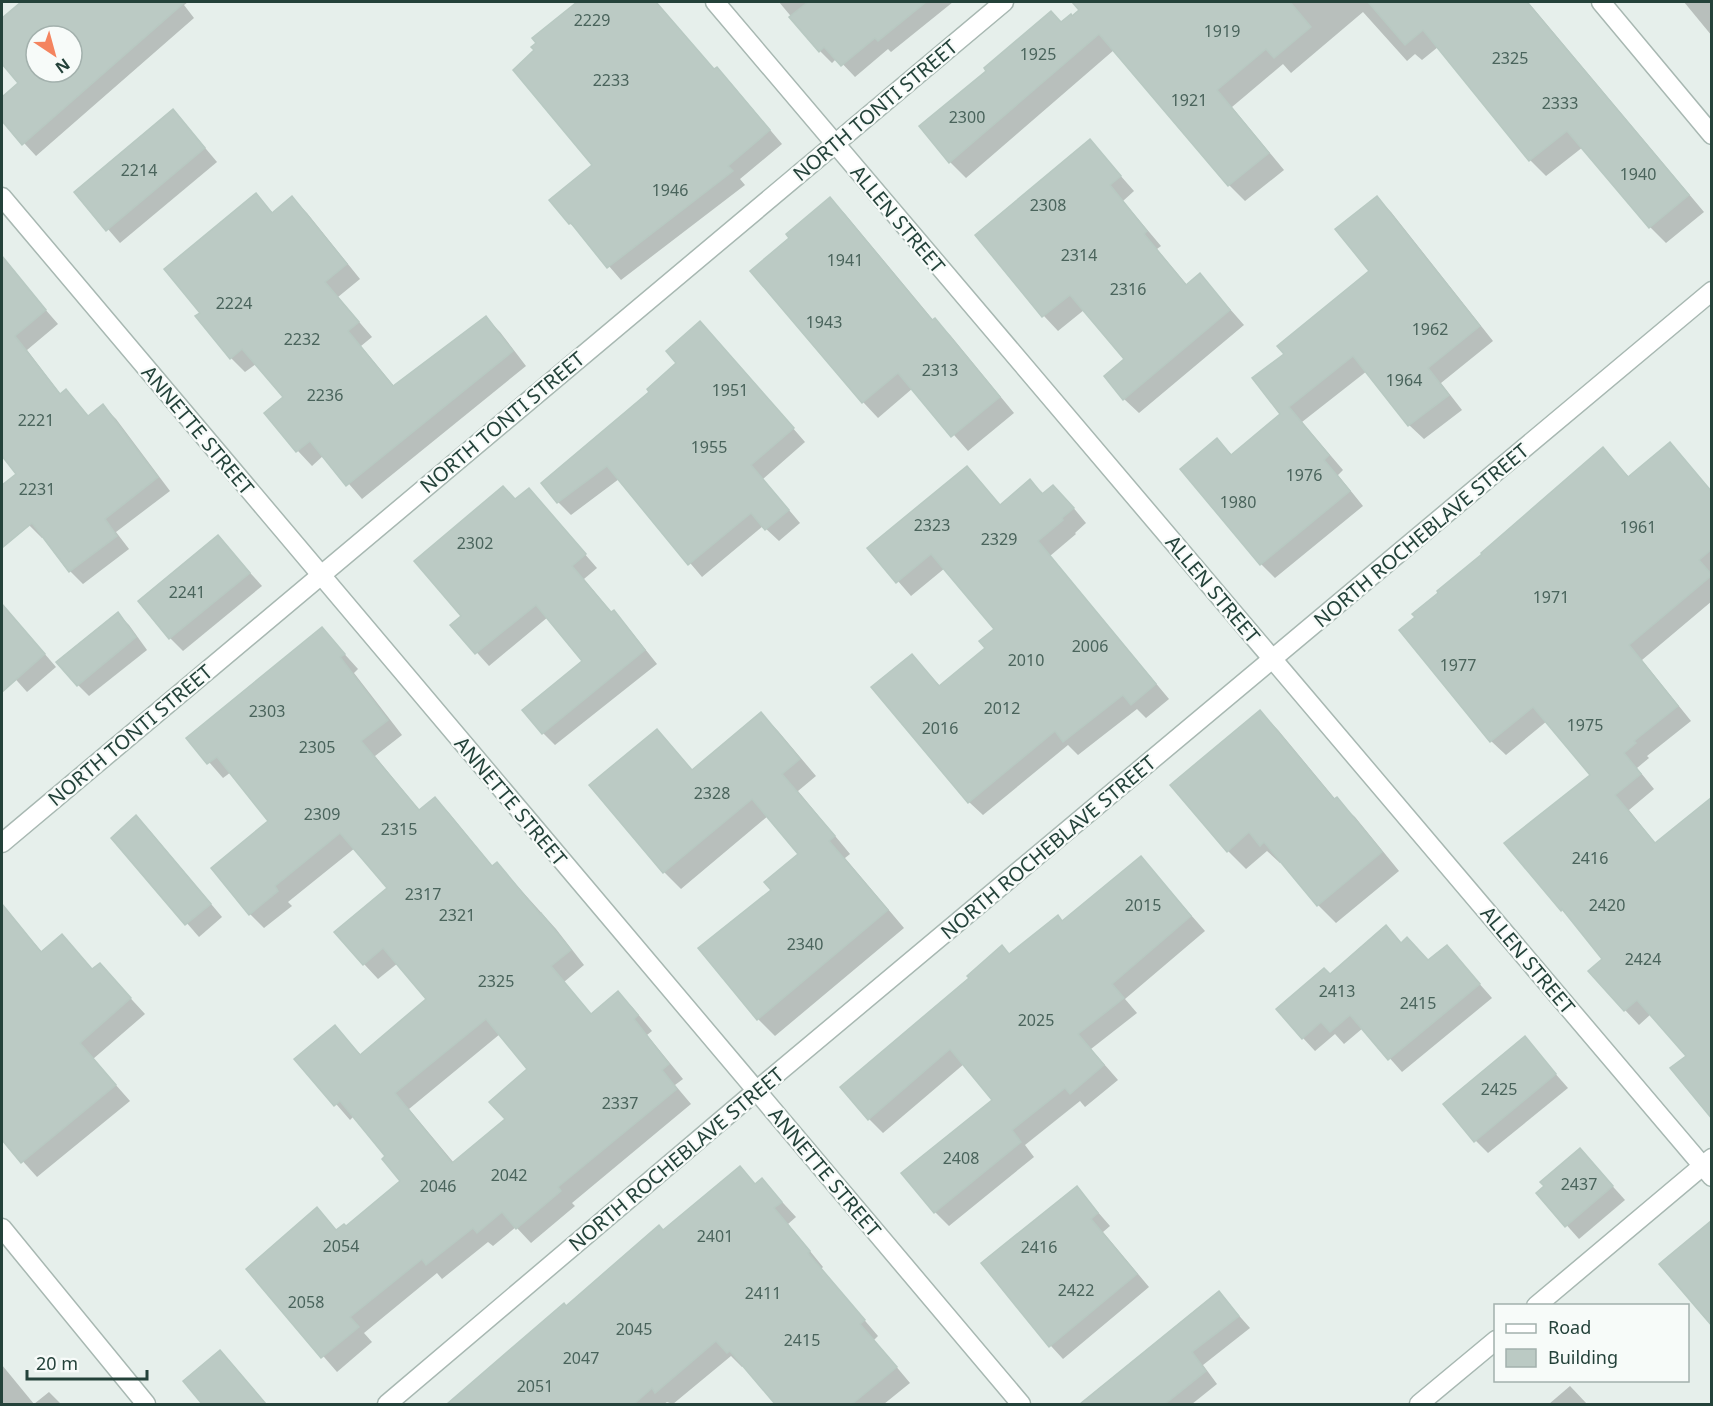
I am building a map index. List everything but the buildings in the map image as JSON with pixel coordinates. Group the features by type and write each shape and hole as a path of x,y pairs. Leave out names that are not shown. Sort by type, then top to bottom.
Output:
{"street":[{"name":"ALLEN STREET","path":"715,2 1708,1167"},
{"name":"NORTH TONTI STREET","path":"2,843 1004,2"},
{"path":"1601,2 1712,135"},
{"name":"ANNETTE STREET","path":"2,197 1021,1404"},
{"name":"NORTH ROCHEBLAVE STREET","path":"387,1404 756,1091 1712,291"},
{"path":"1537,1304 1708,1167"},
{"path":"2,1228 146,1404"},
{"path":"1419,1404 1494,1342"}]}
